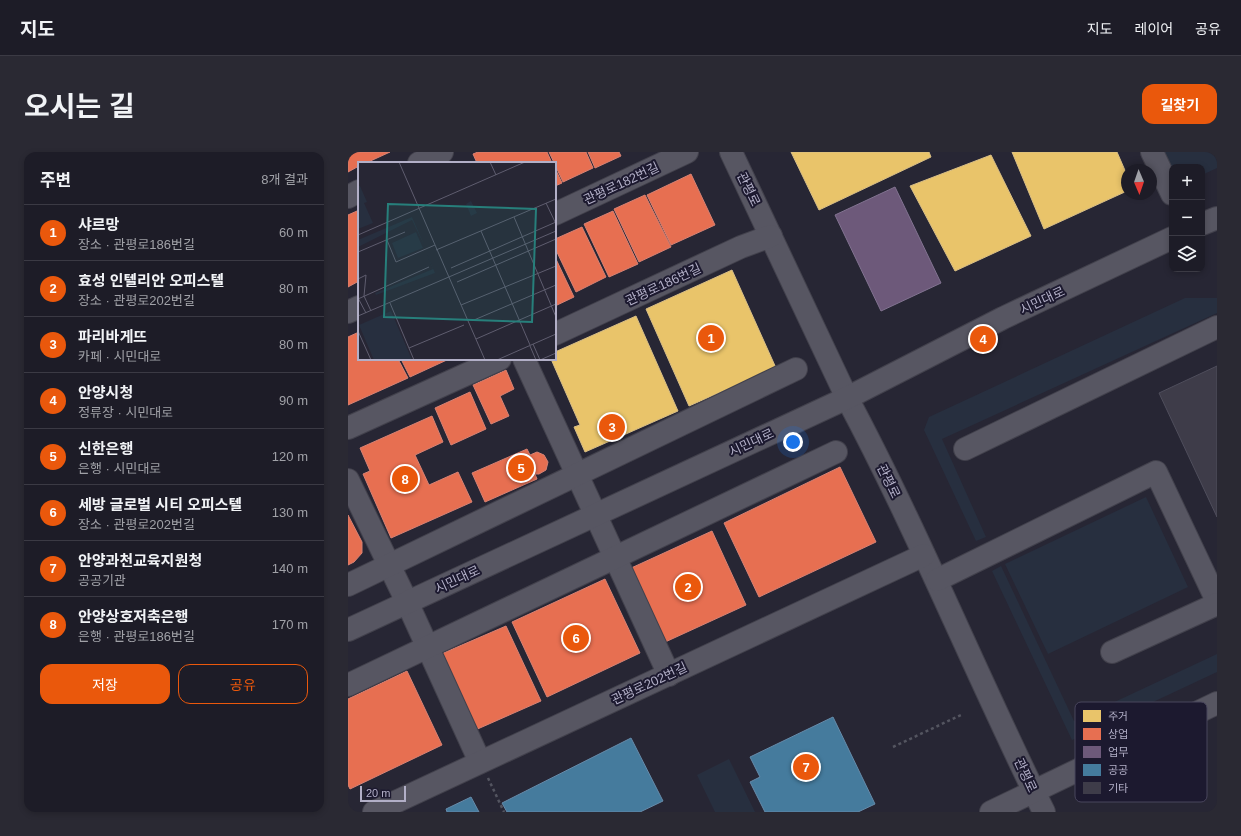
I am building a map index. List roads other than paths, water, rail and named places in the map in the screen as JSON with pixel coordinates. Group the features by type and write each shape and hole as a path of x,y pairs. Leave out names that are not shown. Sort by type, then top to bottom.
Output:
{"street":[{"name":"관평로182번길","path":"556,214 687,152"},
{"name":"관평로","path":"731,152 847,398 868,437 937,580 1044,812"},
{"path":"1152,152 1169,188"},
{"path":"348,197 358,192"},
{"path":"1205,223 1217,218"},
{"name":"관평로186번길","path":"556,334 741,247 771,236"},
{"name":"시민대로","path":"348,630 594,514 847,398 1003,318 1169,239"},
{"path":"348,312 358,307"},
{"path":"965,449 1217,327"},
{"path":"348,428 498,360"},
{"path":"524,360 578,475 614,558 669,674"},
{"path":"348,585 796,369"},
{"path":"348,684 836,452"},
{"path":"937,580 1156,472 1217,602 1112,652"},
{"path":"348,480 407,602 480,762"},
{"name":"관평로202번길","path":"374,812 924,555"},
{"path":"1207,708 1217,703"},
{"path":"991,812 1075,772"}],"place":[{"name":"샤르망","path":"711,338"},
{"name":"안양시청","path":"983,339"},
{"name":"파리바게뜨","path":"612,427"},
{"name":"신한은행","path":"521,468"},
{"name":"안양상호저축은행","path":"405,479"},
{"name":"효성 인텔리안 오피스텔","path":"688,587"},
{"name":"세방 글로벌 시티 오피스텔","path":"576,638"},
{"name":"안양과천교육지원청","path":"806,767"}]}
